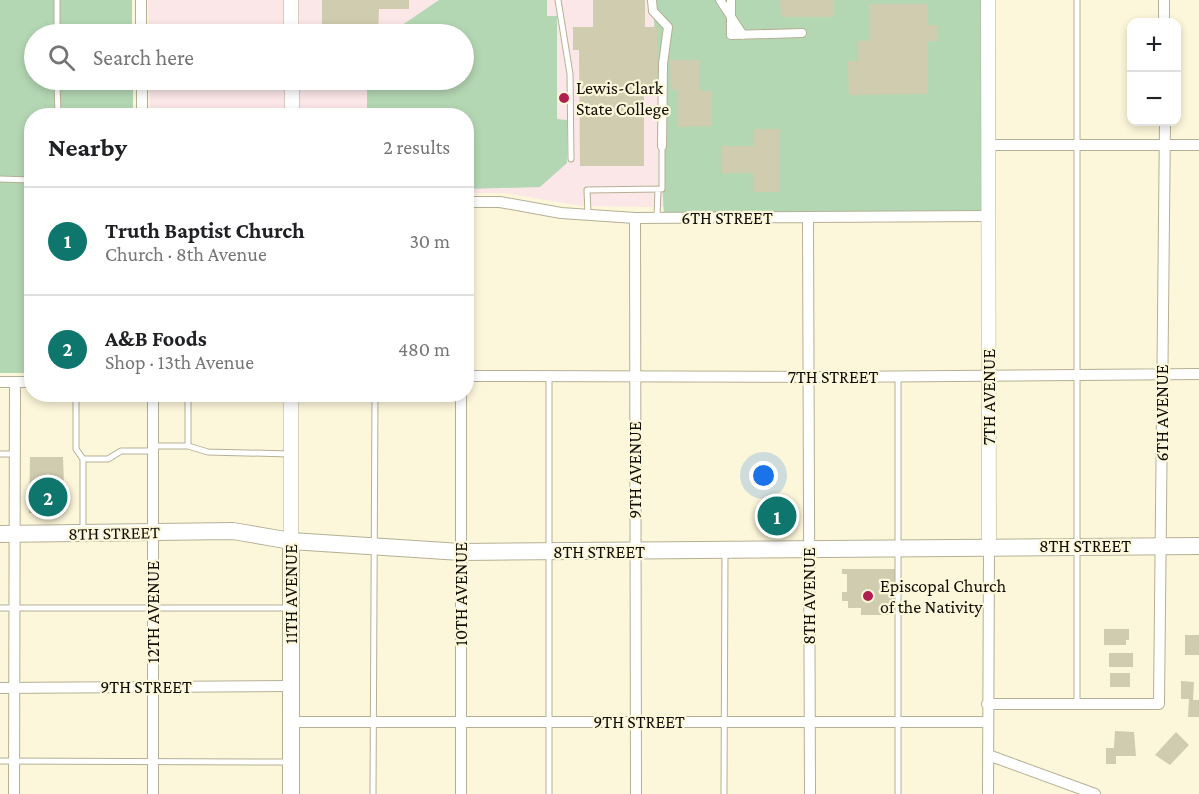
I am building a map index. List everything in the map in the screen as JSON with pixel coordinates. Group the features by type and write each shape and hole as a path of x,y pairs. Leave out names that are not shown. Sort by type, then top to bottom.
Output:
{"main road":[{"name":"8TH STREET","path":"7,534 233,531 291,541 461,552 1199,546"},
{"name":"11TH AVENUE","path":"291,541 291,794"}],"street":[{"path":"141,0 141,24"},
{"path":"291,0 291,24"},
{"path":"652,0 653,11 668,27 663,74 662,146"},
{"path":"720,0 731,16"},
{"path":"730,0 731,35 802,33"},
{"name":"7TH AVENUE","path":"988,0 988,794"},
{"path":"1164,0 1164,18"},
{"path":"142,90 142,108"},
{"path":"291,90 292,108"},
{"name":"6TH AVENUE","path":"1077,706 1159,704 1165,126"},
{"path":"989,145 1199,145"},
{"name":"6TH STREET","path":"474,202 500,202 588,216 635,218 988,216"},
{"name":"9TH AVENUE","path":"635,218 636,794"},
{"name":"8TH AVENUE","path":"808,218 810,794"},
{"name":"7TH STREET","path":"474,376 898,377 1199,374"},
{"path":"0,382 24,382"},
{"path":"14,794 15,608 7,534 15,454 15,382"},
{"name":"12TH AVENUE","path":"153,402 153,794"},
{"name":"11TH AVENUE","path":"291,402 291,541"},
{"name":"10TH AVENUE","path":"461,402 461,794"},
{"name":"9TH STREET","path":"0,688 291,686"},
{"path":"987,704 1077,706"},
{"name":"9TH STREET","path":"291,722 987,722"},
{"path":"988,755 1095,794"}],"lane":[{"path":"57,0 57,24"},
{"path":"558,0 570,74 571,159"},
{"path":"1077,0 1077,706"},
{"path":"57,90 58,108"},
{"path":"588,216 587,190 662,189 662,146"},
{"path":"0,179 24,180"},
{"path":"657,218 658,189"},
{"path":"549,376 549,794"},
{"path":"898,377 898,794"},
{"path":"76,402 76,450 83,459 82,533"},
{"path":"188,402 188,446"},
{"path":"373,794 375,402"},
{"path":"83,459 108,459 122,451 188,446 208,452 291,453"},
{"path":"0,454 15,454"},
{"path":"724,794 725,550"},
{"path":"0,608 291,608"},
{"path":"0,761 291,762"}],"shaded area":[{"name":"Lewis-Clark State College","path":"148,0 979,0 793,206 581,206 505,193 474,193 474,108 150,108 150,90 474,90 474,24 149,24"}],"green space":[{"path":"0,0 132,0 132,24 24,24 24,90 133,90 133,108 24,108 24,373 0,373"},
{"path":"439,0 547,0 547,16 557,16 557,119 567,120 567,163 540,187 474,189 474,108 367,108 367,90 474,90 474,24 404,24"},
{"path":"653,0 989,0 988,216 664,218"}],"building":[{"path":"322,0 409,0 409,9 379,9 378,24 322,24"},
{"path":"593,0 645,0 645,27 657,27 657,88 644,88 644,166 580,166 579,50 573,50 573,27 593,27"},
{"path":"780,0 833,0 833,17 781,17"},
{"path":"869,4 928,4 928,25 937,25 937,41 928,41 928,94 849,95 848,61 858,61 858,41 869,41"},
{"path":"670,60 699,60 699,91 712,91 712,126 677,127 677,90 671,90"},
{"path":"754,129 780,129 780,192 754,192 754,173 722,173 722,146 754,146"},
{"path":"30,457 63,457 65,513 29,513"},
{"path":"783,502 784,505 790,505 790,526 763,528 763,504"},
{"name":"Episcopal Church of the Nativity","path":"842,569 895,569 895,615 861,615 861,608 848,608 848,601 842,601 842,592 847,592 847,574 842,574"},
{"path":"1104,629 1129,629 1129,640 1126,640 1126,645 1104,645"},
{"path":"1185,635 1199,635 1199,655 1185,655"},
{"path":"1109,653 1133,653 1133,667 1109,667"},
{"path":"1110,673 1130,673 1130,687 1110,687"},
{"path":"1181,681 1194,682 1193,700 1199,700 1199,717 1188,717 1189,699 1181,699"},
{"path":"1115,731 1134,732 1136,756 1116,756 1116,764 1106,764 1106,748 1114,748"},
{"path":"1176,732 1189,745 1170,765 1155,755"}],"place":[{"name":"Lewis-Clark State College","path":"564,98"},
{"name":"A&B Foods","path":"48,497"},
{"name":"Truth Baptist Church","path":"777,516"},
{"name":"Episcopal Church of the Nativity","path":"868,596"}]}
